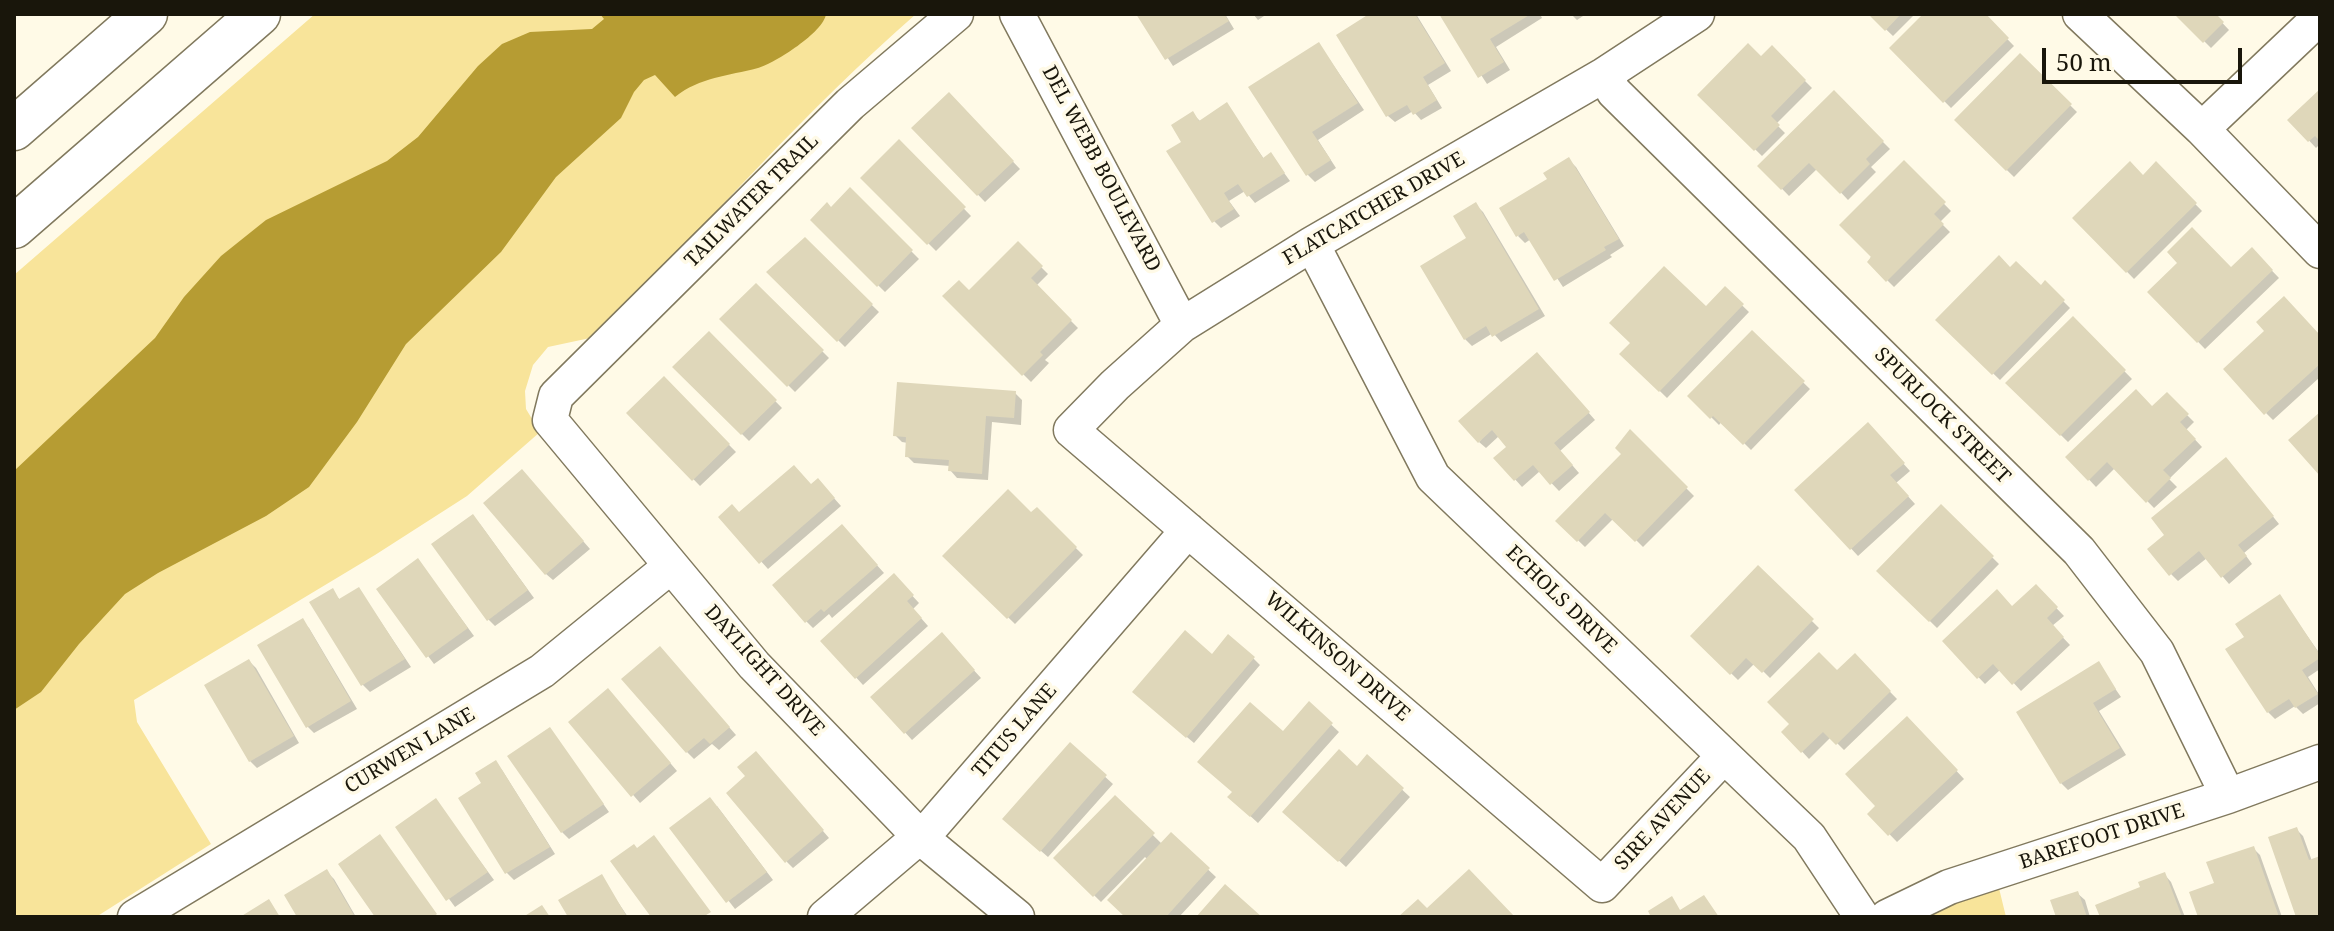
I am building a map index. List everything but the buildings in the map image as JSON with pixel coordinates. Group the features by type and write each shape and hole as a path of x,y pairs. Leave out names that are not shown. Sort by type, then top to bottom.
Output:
{"main road":[{"path":"14,129 146,14"},
{"path":"14,227 259,14"}],"street":[{"name":"TAILWATER TRAIL","path":"556,396 850,104 956,14"},
{"name":"DEL WEBB BOULEVARD","path":"1017,14 1182,325"},
{"name":"FLATCATCHER DRIVE","path":"1071,430 1115,385 1182,325 1312,244 1604,75 1697,14"},
{"path":"2080,14 2202,129 2320,251"},
{"path":"2202,129 2320,17"},
{"name":"SPURLOCK STREET","path":"1604,75 1614,92 2079,551 2157,652 2228,796"},
{"name":"ECHOLS DRIVE","path":"1312,244 1433,477 1809,837 1862,917"},
{"name":"DAYLIGHT DRIVE","path":"556,396 550,420 754,665 920,837 1017,917"},
{"name":"WILKINSON DRIVE","path":"1071,430 1602,885"},
{"name":"TITUS LANE","path":"825,917 920,837 1188,530"},
{"name":"CURWEN LANE","path":"135,917 542,671 671,566"},
{"name":"SIRE AVENUE","path":"1602,885 1724,756"},
{"name":"BAREFOOT DRIVE","path":"1887,917 1949,887 2228,796 2320,762"}],"shaded area":[{"path":"315,14 916,14 797,127 608,326 590,338 548,347 533,365 525,391 526,409 540,432 467,496 134,700 137,722 211,844 96,917 14,917 14,275"},
{"path":"600,14 826,14 808,38 776,60 758,68 704,81 675,97 655,75 644,80 621,118 556,177 501,252 406,344 357,422 309,487 266,516 158,573 125,594 41,692 14,710 14,471 155,338 184,297 221,256 266,220 387,161 418,137 478,66 502,44 530,32 592,29 604,19"},
{"path":"1998,884 2006,917 1923,917 1948,902"}]}
